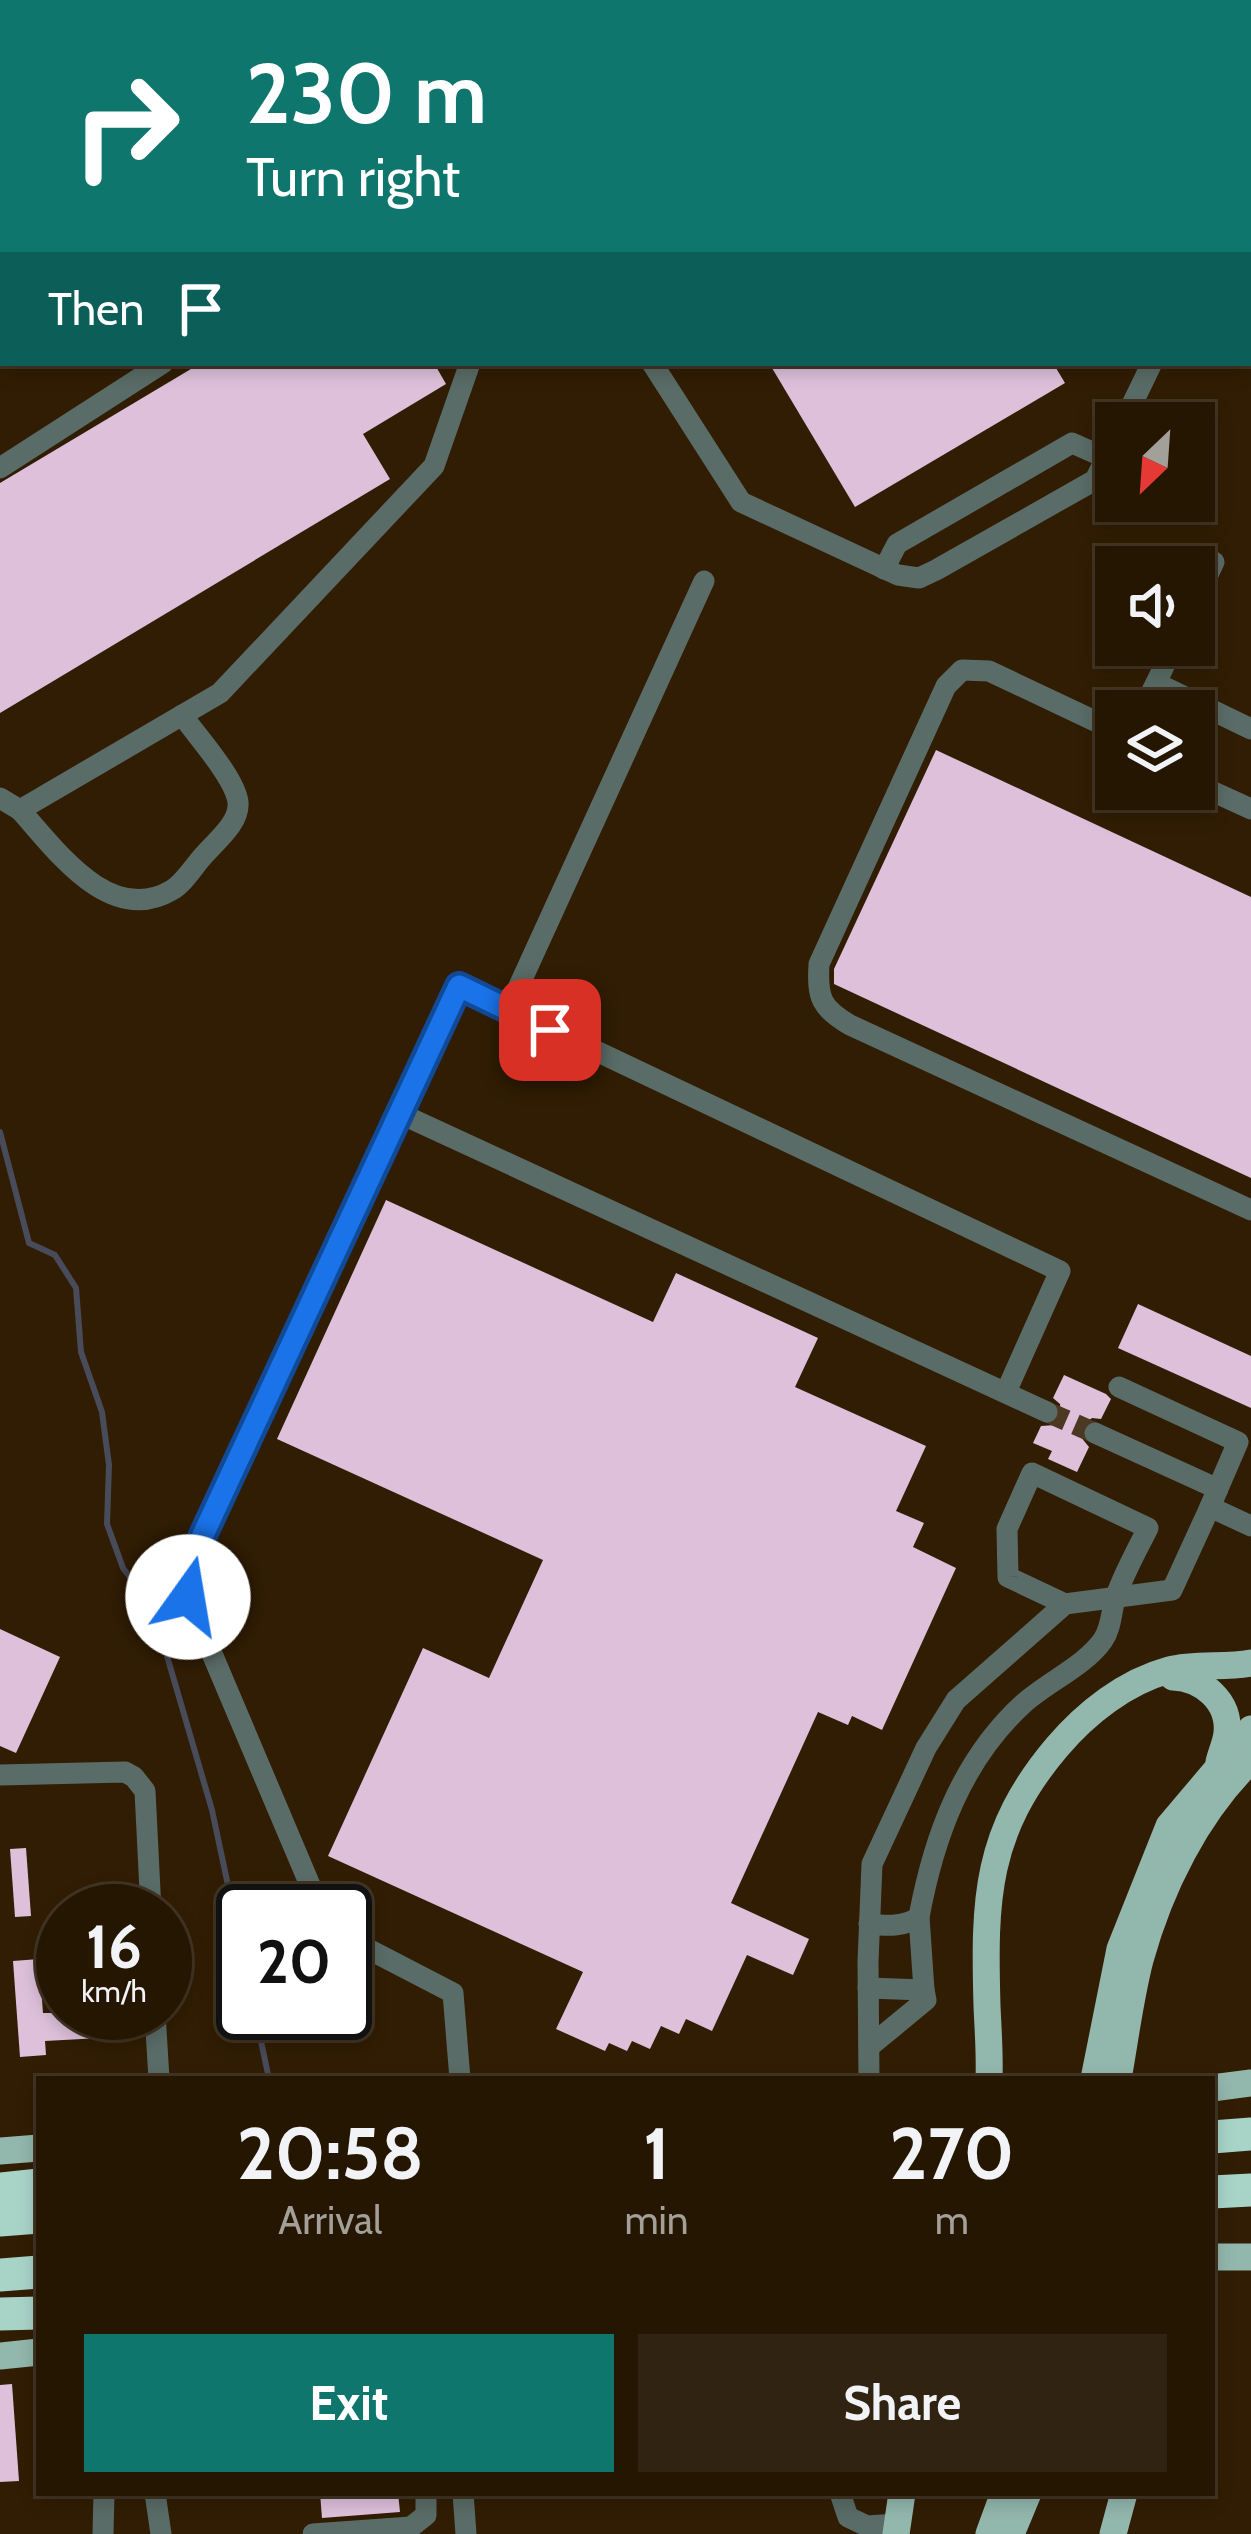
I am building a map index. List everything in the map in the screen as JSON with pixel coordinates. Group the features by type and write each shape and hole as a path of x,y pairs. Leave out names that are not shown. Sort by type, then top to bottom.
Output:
{"highway":[{"path":"1215,2137 1251,2134"},
{"path":"0,2189 36,2185"},
{"path":"1215,2192 1251,2190"},
{"path":"0,2220 36,2217"},
{"path":"0,2275 36,2272"},
{"path":"0,2314 36,2314"}],"main road":[{"path":"989,2076 986,1922 993,1861 1022,1795 1066,1736 1121,1691 1180,1668 1251,1663"},
{"path":"1150,1677 1181,1677 1216,1696 1227,1733 1221,1776"},
{"path":"1106,2058 1168,1883 1221,1776 1251,1729"},
{"path":"1221,1776 1251,1762"},
{"path":"1215,2088 1251,2083"},
{"path":"0,2151 36,2148"},
{"path":"1215,2257 1251,2257"},
{"path":"0,2356 36,2352"},
{"path":"896,2531 902,2496"},
{"path":"989,2534 1003,2496"},
{"path":"1011,2534 1027,2496"},
{"path":"1113,2534 1123,2496"}],"lane":[{"path":"0,468 158,366"},
{"path":"182,715 238,798 237,815 173,890 139,901 104,892 75,871 10,804 220,693 434,466 470,366"},
{"path":"654,366 741,502 898,575 919,578 936,570 1095,481"},
{"path":"1133,402 1151,366"},
{"path":"884,569 897,544 1072,443 1095,446"},
{"path":"508,1010 704,581"},
{"path":"1152,690 1164,666"},
{"path":"1095,721 989,670 962,670 946,686 819,964 818,987 827,1011 850,1025 1251,1210"},
{"path":"1156,683 1251,729"},
{"path":"1215,793 1251,809"},
{"path":"310,1884 188,1597 202,1537 459,986 1060,1270 1006,1392"},
{"path":"401,1114 1047,1412"},
{"path":"869,2047 926,2000 919,1917 958,1790 997,1730 1096,1648 1108,1629 1116,1597 1148,1528 1032,1473 1007,1529 1008,1577 1065,1604 1116,1597 1172,1590 1244,1445 1119,1387"},
{"path":"1095,1433 1214,1498 1251,1526"},
{"path":"869,2076 872,1864 926,1748 956,1700 1065,1604"},
{"path":"0,1774 125,1772 134,1777 145,1791 150,1884"},
{"path":"869,1924 898,1925 919,1917"},
{"path":"372,1951 452,1993 460,2076"},
{"path":"868,1988 924,1990"},
{"path":"157,2040 159,2076"},
{"path":"103,2534 104,2496"},
{"path":"155,2496 161,2534"},
{"path":"314,2534 411,2527 427,2515 426,2496"},
{"path":"463,2496 466,2534"},
{"path":"841,2496 848,2516 896,2531"}],"building":[{"path":"196,366 436,366 446,384 363,434 390,479 0,713 0,483"},
{"path":"771,366 1055,366 1065,383 855,507"},
{"path":"936,750 1251,897 1251,1178 834,984 834,969"},
{"path":"386,1200 653,1322 676,1273 818,1338 795,1387 926,1446 896,1511 924,1523 913,1547 956,1568 882,1730 852,1716 848,1725 818,1712 731,1903 809,1939 793,1975 747,1955 712,2031 686,2019 679,2034 661,2026 650,2049 632,2041 627,2051 609,2043 605,2051 556,2029 583,1972 328,1856 423,1648 489,1678 543,1560 277,1439"},
{"path":"1138,1304 1251,1356 1251,1408 1118,1348"},
{"path":"1064,1375 1111,1399 1101,1419 1092,1418 1082,1426 1080,1436 1089,1447 1077,1472 1048,1459 1052,1451 1033,1443 1041,1426 1055,1425 1061,1417 1060,1404 1053,1398"},
{"path":"0,1629 60,1657 16,1753 0,1746"},
{"path":"26,1848 31,1916 15,1917 10,1849"},
{"path":"36,1959 36,2040 63,2040 45,2041 46,2055 20,2057 13,1961"},
{"path":"12,2384 19,2481 0,2482 0,2385"},
{"path":"320,2496 398,2496 400,2512 322,2518"}],"waterway":[{"path":"0,1132 29,1243 55,1255 76,1288 81,1352 102,1412 109,1465 107,1524 123,1568 153,1608 212,1810 228,1884"},
{"path":"261,2040 268,2076"}],"tunnel":[{"path":"1047,1412 1095,1433"}],"route":[{"path":"188,1597 202,1537 459,986 550,1030"}]}
